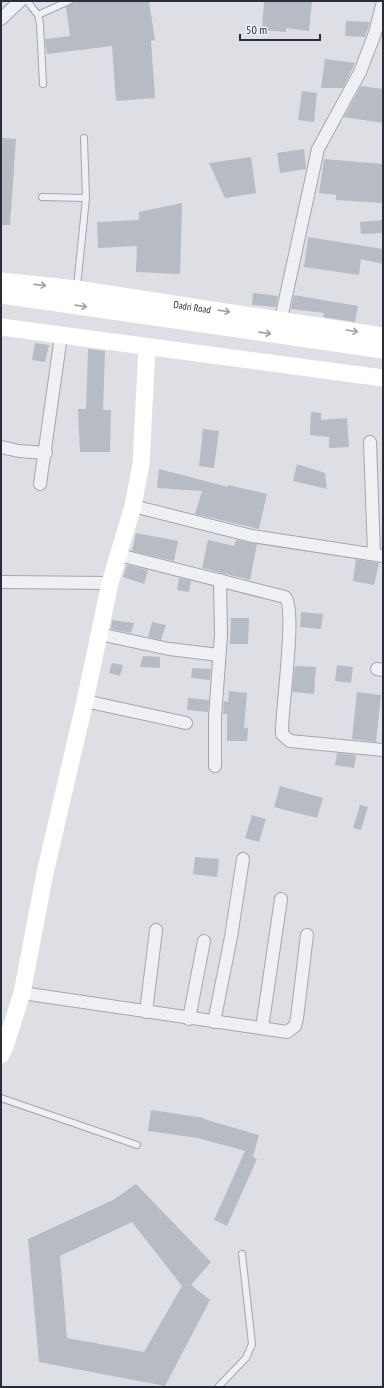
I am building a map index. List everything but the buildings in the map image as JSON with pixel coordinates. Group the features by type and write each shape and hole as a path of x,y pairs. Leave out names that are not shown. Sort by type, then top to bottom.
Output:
{"street":[{"path":"1,19 20,1"},
{"path":"282,319 318,149 360,72 375,33 383,2"},
{"name":"Dadri Road","path":"1,281 77,289 282,319 383,336"},
{"path":"1,295 383,350"},
{"path":"1,317 383,367"},
{"path":"1,327 383,378"},
{"path":"40,484 46,453 61,336"},
{"path":"1,1055 6,1044 22,993 45,873 85,701 110,583 133,506 141,464 147,347"},
{"path":"133,506 252,536 379,555 370,442"},
{"path":"1,447 20,451 46,453"},
{"path":"119,555 282,595 290,603 289,644 282,734 290,741 383,750"},
{"path":"215,766 215,717 219,655 220,580"},
{"path":"1,582 110,583"},
{"path":"99,634 169,649 219,655"},
{"path":"85,701 186,723"},
{"path":"214,1022 231,937 243,859"},
{"path":"262,1028 281,899"},
{"path":"146,1012 156,930"},
{"path":"22,993 189,1019 287,1032 295,1026 307,935"},
{"path":"189,1019 204,941"}],"lane":[{"path":"27,1 38,15 44,84"},
{"path":"38,15 69,1"},
{"path":"77,289 86,198 84,138"},
{"path":"42,197 86,198"},
{"path":"1,1098 137,1145"},
{"path":"218,1387 246,1358 250,1352 252,1344 242,1254"}]}
